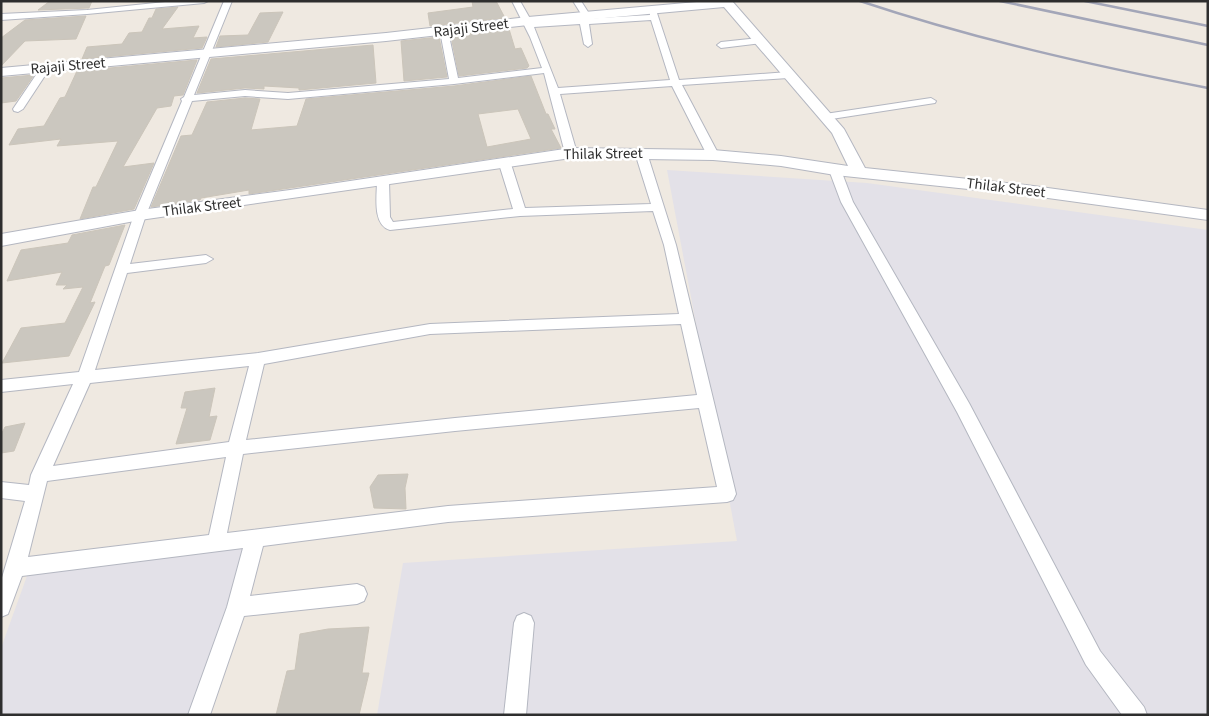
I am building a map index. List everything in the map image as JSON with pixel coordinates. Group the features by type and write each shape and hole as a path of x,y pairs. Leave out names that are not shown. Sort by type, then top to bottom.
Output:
{"street":[{"path":"1,17 87,12 204,1"},
{"path":"1,607 16,568 40,475 85,376 140,215 186,99 228,1"},
{"path":"516,1 529,23 556,90 572,152"},
{"path":"577,1 585,18 588,44"},
{"name":"Rajaji Street","path":"1,72 653,13 689,3 727,3 839,132 858,172"},
{"path":"653,13 675,82 713,156"},
{"path":"444,31 454,81"},
{"path":"721,45 759,41"},
{"path":"18,109 45,68"},
{"path":"186,99 245,93 288,96 454,81 547,70"},
{"path":"556,90 788,75"},
{"path":"825,116 931,101"},
{"name":"Thilak Street","path":"1,240 140,215 505,164 572,152 713,156 781,161 835,170 1026,190 1208,215"},
{"path":"16,568 448,514 727,494 670,245 641,153"},
{"path":"505,164 520,212"},
{"path":"835,170 847,202 963,408 1094,658 1136,715"},
{"path":"383,181 384,217 390,226 520,212 659,207"},
{"path":"121,269 206,259"},
{"path":"1,386 258,359 430,330 686,319"},
{"path":"216,544 236,447 258,359"},
{"path":"40,475 236,447 419,426 705,401"},
{"path":"1,490 35,494"},
{"path":"199,715 237,607 255,539"},
{"path":"237,607 357,594"},
{"path":"515,715 524,623"}],"shaded area":[{"path":"667,170 867,183 1208,230 1208,715 377,715 403,563 737,541"},
{"path":"254,531 210,715 1,715 1,648 27,576"}],"building":[{"path":"50,1 92,1 89,8 38,10"},
{"path":"472,1 496,1 505,18 430,26 428,13 473,7"},
{"path":"178,7 162,29 199,26 193,38 207,37 202,48 82,59 87,47 122,44 129,33 142,32 156,9"},
{"path":"283,12 268,42 216,47 220,36 248,35 260,13"},
{"path":"86,16 76,39 25,41 1,66 1,38 25,20"},
{"path":"509,29 515,49 521,48 529,66 527,68 459,76 451,36"},
{"path":"439,37 447,77 404,81 401,41"},
{"path":"373,45 376,83 299,90 299,88 264,86 264,89 245,88 197,93 211,59"},
{"path":"197,60 183,95 174,96 171,106 157,108 123,167 154,163 134,209 80,219 93,187 96,187 118,141 57,146 61,139 9,145 18,129 44,126 60,98 65,97 77,71"},
{"path":"34,75 16,101 1,103 1,78"},
{"path":"531,76 546,114 548,114 555,129 551,129 561,148 249,194 249,190 151,207 181,136 192,135 207,102 245,98 260,99 251,130 297,126 306,99 454,86","holes":["518,109 531,139 487,147 478,114"]},
{"path":"125,225 109,265 105,266 90,303 95,302 69,356 2,363 21,328 65,323 83,287 63,289 67,285 56,285 62,272 7,281 21,250 68,243 72,235"},
{"path":"215,388 209,417 217,416 210,440 176,444 187,408 181,408 185,392"},
{"path":"25,423 14,451 1,453 1,435 5,427"},
{"path":"408,474 405,488 406,509 374,508 370,487 378,475"},
{"path":"369,627 362,673 369,673 359,715 276,715 287,671 295,670 300,634 328,629"}],"railway":[{"path":"860,1 903,15 1032,50 1208,88"},
{"path":"1000,1 1208,45"},
{"path":"1085,1 1208,26"}]}
